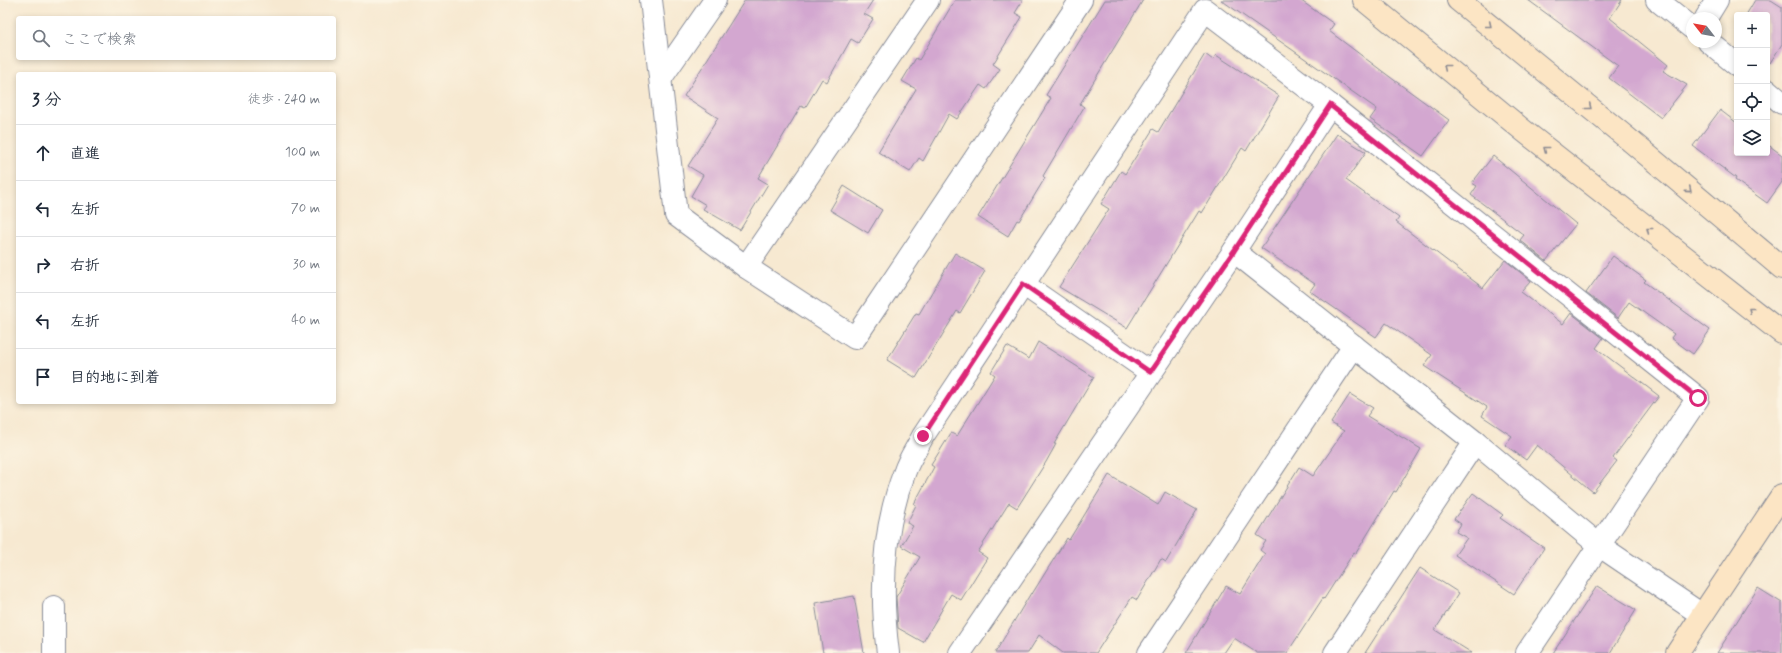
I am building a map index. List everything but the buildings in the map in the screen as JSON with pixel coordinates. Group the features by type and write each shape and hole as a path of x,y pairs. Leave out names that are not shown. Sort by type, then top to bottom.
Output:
{"street":[{"path":"651,0 676,215 746,267 855,338 1080,0"},
{"path":"661,78 715,0"},
{"path":"746,267 928,0"},
{"path":"1364,0 1524,132 1782,333"},
{"path":"1458,0 1627,138 1782,268"},
{"path":"1657,0 1686,23"},
{"path":"1710,12 1717,0"},
{"path":"888,653 883,614 885,545 893,505 905,470 923,436 1205,10 1330,105 1698,398 1527,653"},
{"path":"1716,48 1734,63"},
{"path":"1770,93 1782,103"},
{"path":"960,653 1150,372 1234,251 1330,105"},
{"path":"1234,251 1475,442 1600,546 1702,615"},
{"path":"1023,284 1150,372"},
{"path":"1149,653 1354,346"},
{"path":"1334,653 1475,442"},
{"path":"1677,653 1702,615 1778,508"},
{"path":"54,607 54,653"}],"route":[{"path":"923,436 1023,284 1150,372 1234,251 1330,105 1698,398"}]}
